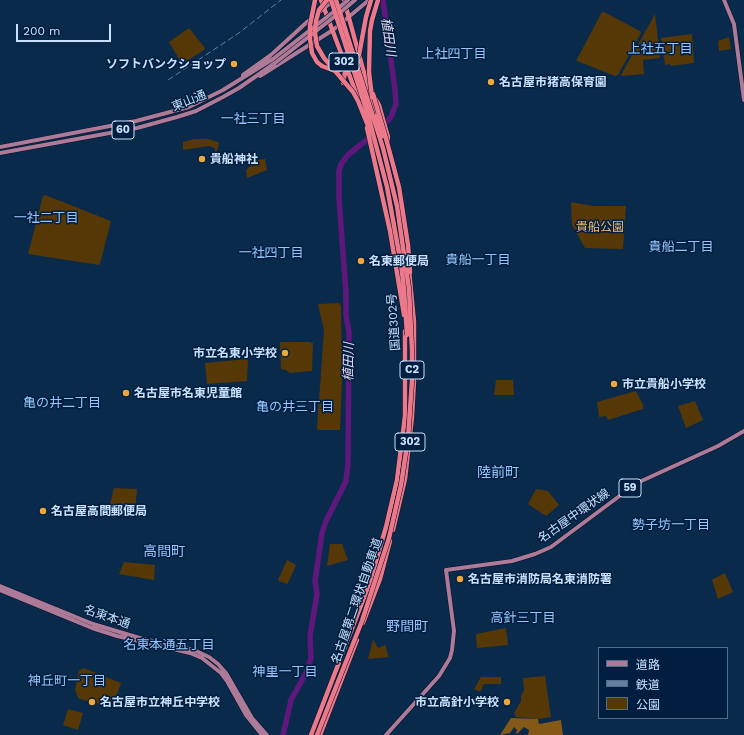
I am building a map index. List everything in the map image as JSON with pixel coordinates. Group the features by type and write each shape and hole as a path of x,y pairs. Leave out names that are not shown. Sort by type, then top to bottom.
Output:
{"highway":[{"path":"315,0 310,25 312,53 317,62 322,66 335,71 349,67 359,55 370,0"},
{"name":"302","path":"321,0 366,118 367,126"},
{"path":"327,0 320,10 316,21 315,33 317,46 324,58 353,92 374,142 377,144"},
{"name":"名古屋第二環状自動車道","path":"312,735 369,592 389,524 400,470 408,380 405,296 401,264 387,187 377,144 334,0"},
{"name":"名古屋第二環状自動車道","path":"319,735 373,593 389,538 396,512 411,410 412,351 410,314 406,263 398,214 383,148 334,0"},
{"name":"国道302号","path":"319,735 380,579 398,512 405,478 414,393 414,322 408,263 399,206 364,68 344,0"},
{"path":"378,0 374,10 370,32 368,56 370,91 384,142 383,148"},
{"path":"343,83 346,66"},
{"path":"364,68 388,142 399,187 408,239 410,314"},
{"path":"367,126 390,231 407,335"},
{"name":"国道302号","path":"312,735 370,582 386,527 397,480 405,416 405,323 399,264 390,208 373,138 367,126"}],"main road":[{"name":"60","path":"223,90 271,55 334,0"},
{"name":"東山通","path":"0,147 121,124 189,107 223,90 274,61 348,0"},
{"name":"東山通","path":"0,153 137,128 177,118 196,111 239,88 355,0"},
{"name":"60","path":"239,88 277,66 333,30 370,0"},
{"path":"724,0 734,24 744,100"},
{"name":"名古屋中環状線","path":"386,735 439,676 450,658 454,636 446,570 512,561 551,547 637,483 718,446 744,430"},
{"name":"名東本通","path":"0,586 99,626 143,639 196,651 209,658 218,664 226,673 252,718 267,735"},
{"name":"名東本通","path":"0,590 98,630 156,646 190,653 202,658 221,673 246,715 262,735"}],"green space":[{"path":"602,12 640,31 641,33 618,75 615,76 577,61"},
{"path":"655,14 660,58 643,60 644,74 622,76 621,75"},
{"path":"189,28 205,48 182,64 169,42"},
{"path":"692,34 694,63 671,66 670,64 665,65 661,38"},
{"path":"729,37 731,49 719,51 718,41"},
{"path":"194,139 208,139 218,142 219,144 216,154 215,148 209,146 183,150 183,142"},
{"path":"265,159 267,170 247,178 246,170 257,160"},
{"path":"45,195 111,221 99,265 28,254 43,196"},
{"name":"貴船公園","path":"571,202 593,206 626,206 623,249 585,248 572,225"},
{"path":"339,303 341,306 342,380 340,430 319,430 317,429 324,330 318,305"},
{"path":"280,342 313,343 312,371 290,373 281,369"},
{"path":"247,359 247,381 207,384 205,363"},
{"path":"496,380 513,380 514,395 494,395"},
{"path":"636,391 643,405 643,409 608,420 606,416 599,417 597,402"},
{"path":"695,401 703,420 686,428 678,406"},
{"path":"114,488 137,489 135,510 109,508"},
{"path":"536,489 548,491 559,505 546,516 528,504"},
{"path":"330,544 342,544 348,560 327,566"},
{"path":"287,560 296,565 287,584 278,580"},
{"path":"124,562 155,565 154,580 119,574"},
{"path":"725,573 733,592 718,599 712,580"},
{"path":"506,628 508,645 477,648 476,634"},
{"path":"373,639 378,648 385,645 389,657 368,659"},
{"path":"83,668 121,683 113,705 110,707 80,699 78,697 75,690 79,671"},
{"path":"545,676 551,717 539,719 516,717 514,713 521,701 521,696 524,690 523,678"},
{"path":"481,677 501,677 501,684 484,684 480,692 474,689"},
{"path":"68,709 83,713 78,730 63,725"}],"shaded area":[{"path":"511,718 538,719 539,724 561,720 563,735 528,735 529,730 524,727 517,734 517,730 514,727 510,733 500,735"}],"waterway":[{"name":"植田川","path":"382,126 391,117 396,104 383,0"},
{"name":"植田川","path":"283,735 291,700 306,673 311,658 310,636 317,594 315,581 322,533 326,521 346,481 348,464 349,332 346,316 346,293 339,199 339,171 341,164 349,154 373,135"}],"railway":[{"path":"168,80 239,33 281,0"}],"place":[{"name":"ソフトバンクショップ","path":"234,64"},
{"name":"名古屋市猪高保育園","path":"491,82"},
{"name":"貴船神社","path":"202,159"},
{"name":"名東郵便局","path":"361,261"},
{"name":"市立名東小学校","path":"285,353"},
{"name":"市立貴船小学校","path":"614,384"},
{"name":"名古屋市名東児童館","path":"126,393"},
{"name":"名古屋高間郵便局","path":"43,511"},
{"name":"名古屋市消防局名東消防署","path":"460,579"},
{"name":"名古屋市立神丘中学校","path":"92,702"},
{"name":"市立高針小学校","path":"507,702"}],"district":[{"name":"上社五丁目","path":"660,49"},
{"name":"上社四丁目","path":"454,54"},
{"name":"一社三丁目","path":"253,119"},
{"name":"一社二丁目","path":"46,218"},
{"name":"貴船二丁目","path":"681,247"},
{"name":"一社四丁目","path":"271,253"},
{"name":"貴船一丁目","path":"478,260"},
{"name":"亀の井二丁目","path":"62,403"},
{"name":"亀の井三丁目","path":"295,407"},
{"name":"陸前町","path":"498,473"},
{"name":"勢子坊一丁目","path":"671,525"},
{"name":"高間町","path":"164,552"},
{"name":"高針三丁目","path":"523,618"},
{"name":"野間町","path":"407,627"},
{"name":"名東本通五丁目","path":"169,645"},
{"name":"神里一丁目","path":"285,672"},
{"name":"神丘町一丁目","path":"67,681"}]}
